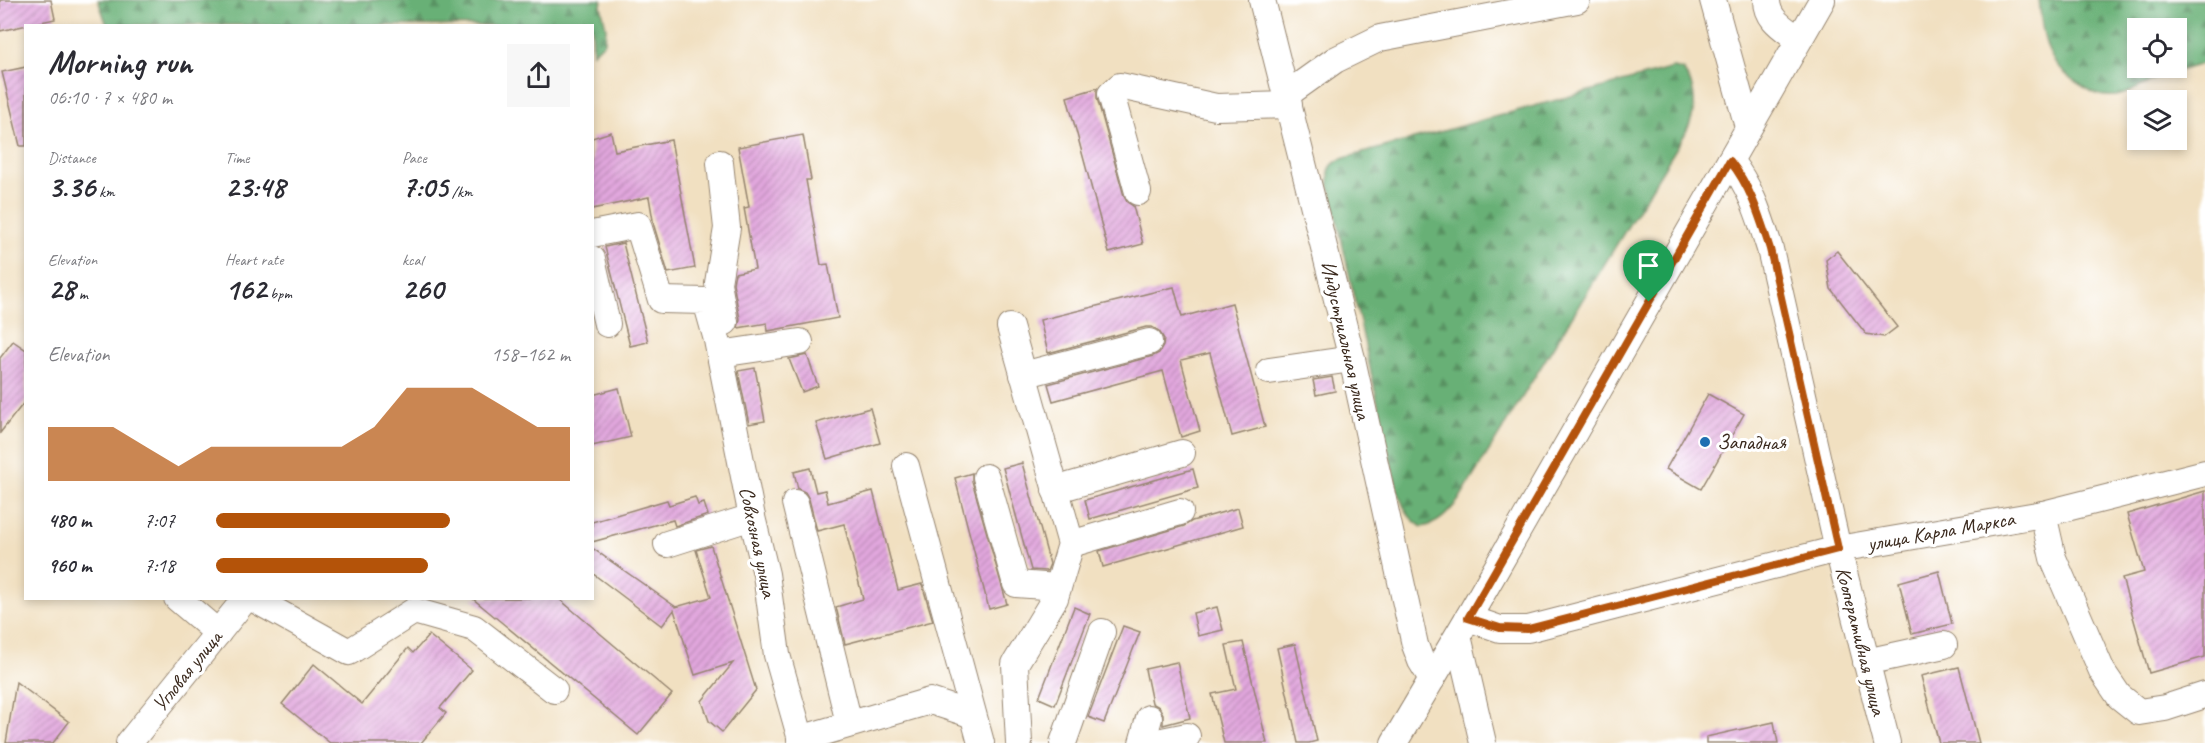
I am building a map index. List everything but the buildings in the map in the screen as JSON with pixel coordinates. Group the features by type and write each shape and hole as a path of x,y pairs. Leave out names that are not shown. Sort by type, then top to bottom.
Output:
{"street":[{"path":"1138,192 1111,94 1120,86 1216,107 1287,100 1335,60 1380,38 1577,0"},
{"path":"1713,0 1748,127"},
{"path":"1767,0 1770,17 1798,39"},
{"path":"1394,743 1463,627 1822,0"},
{"name":"Индустриальная улица","path":"1271,3 1287,100 1352,359 1415,645 1432,679"},
{"name":"Кооперативная улица","path":"1730,161 1745,181 1770,249 1838,549 1887,743"},
{"path":"720,163 728,228 718,284 723,349"},
{"path":"594,234 638,225 661,300 706,302 723,349"},
{"path":"594,268 607,324"},
{"path":"1010,327 1071,544 1055,598 1015,664 1019,743"},
{"path":"723,349 801,342"},
{"path":"1023,375 1149,342"},
{"name":"Совхозная улица","path":"723,349 752,517 766,574 777,655 801,741"},
{"path":"1269,371 1352,359"},
{"path":"1055,490 1182,453"},
{"path":"906,466 981,743"},
{"name":"улица Карла Маркса","path":"1463,627 1528,629 1838,549 2043,514 2205,473"},
{"path":"986,477 1016,584 1058,587"},
{"path":"795,503 849,723"},
{"path":"1071,544 1180,512"},
{"path":"2043,514 2053,558 2102,671 2119,696 2139,712 2166,708 2205,695"},
{"path":"667,544 752,517"},
{"path":"179,600 218,633"},
{"name":"Угловая улица","path":"129,743 244,600"},
{"path":"256,600 349,652 414,611 474,628 554,690"},
{"path":"1463,627 1483,743"},
{"path":"1063,743 1102,632"},
{"path":"1866,662 1944,645"},
{"path":"801,741 849,723 930,701 973,715"},
{"path":"1142,743 1149,718"},
{"path":"1152,743 1187,736"}],"green space":[{"path":"98,0 602,0 601,6 606,27 605,42 594,52 594,24 107,24"},
{"path":"2039,0 2205,0 2205,63 2187,68 2187,18 2127,18 2127,78 2157,78 2134,90 2127,90 2125,94 2100,95 2069,77 2053,59 2045,38"},
{"path":"1673,68 1683,70 1694,94 1694,110 1685,134 1458,501 1438,521 1422,527 1408,514 1396,485 1329,183 1330,168 1341,159"}],"place":[{"name":"Западная","path":"1705,442"}],"route":[{"path":"1730,161 1745,181 1770,249 1838,549 1528,629 1500,628 1468,618 1609,372 1649,302 1730,161"}]}
